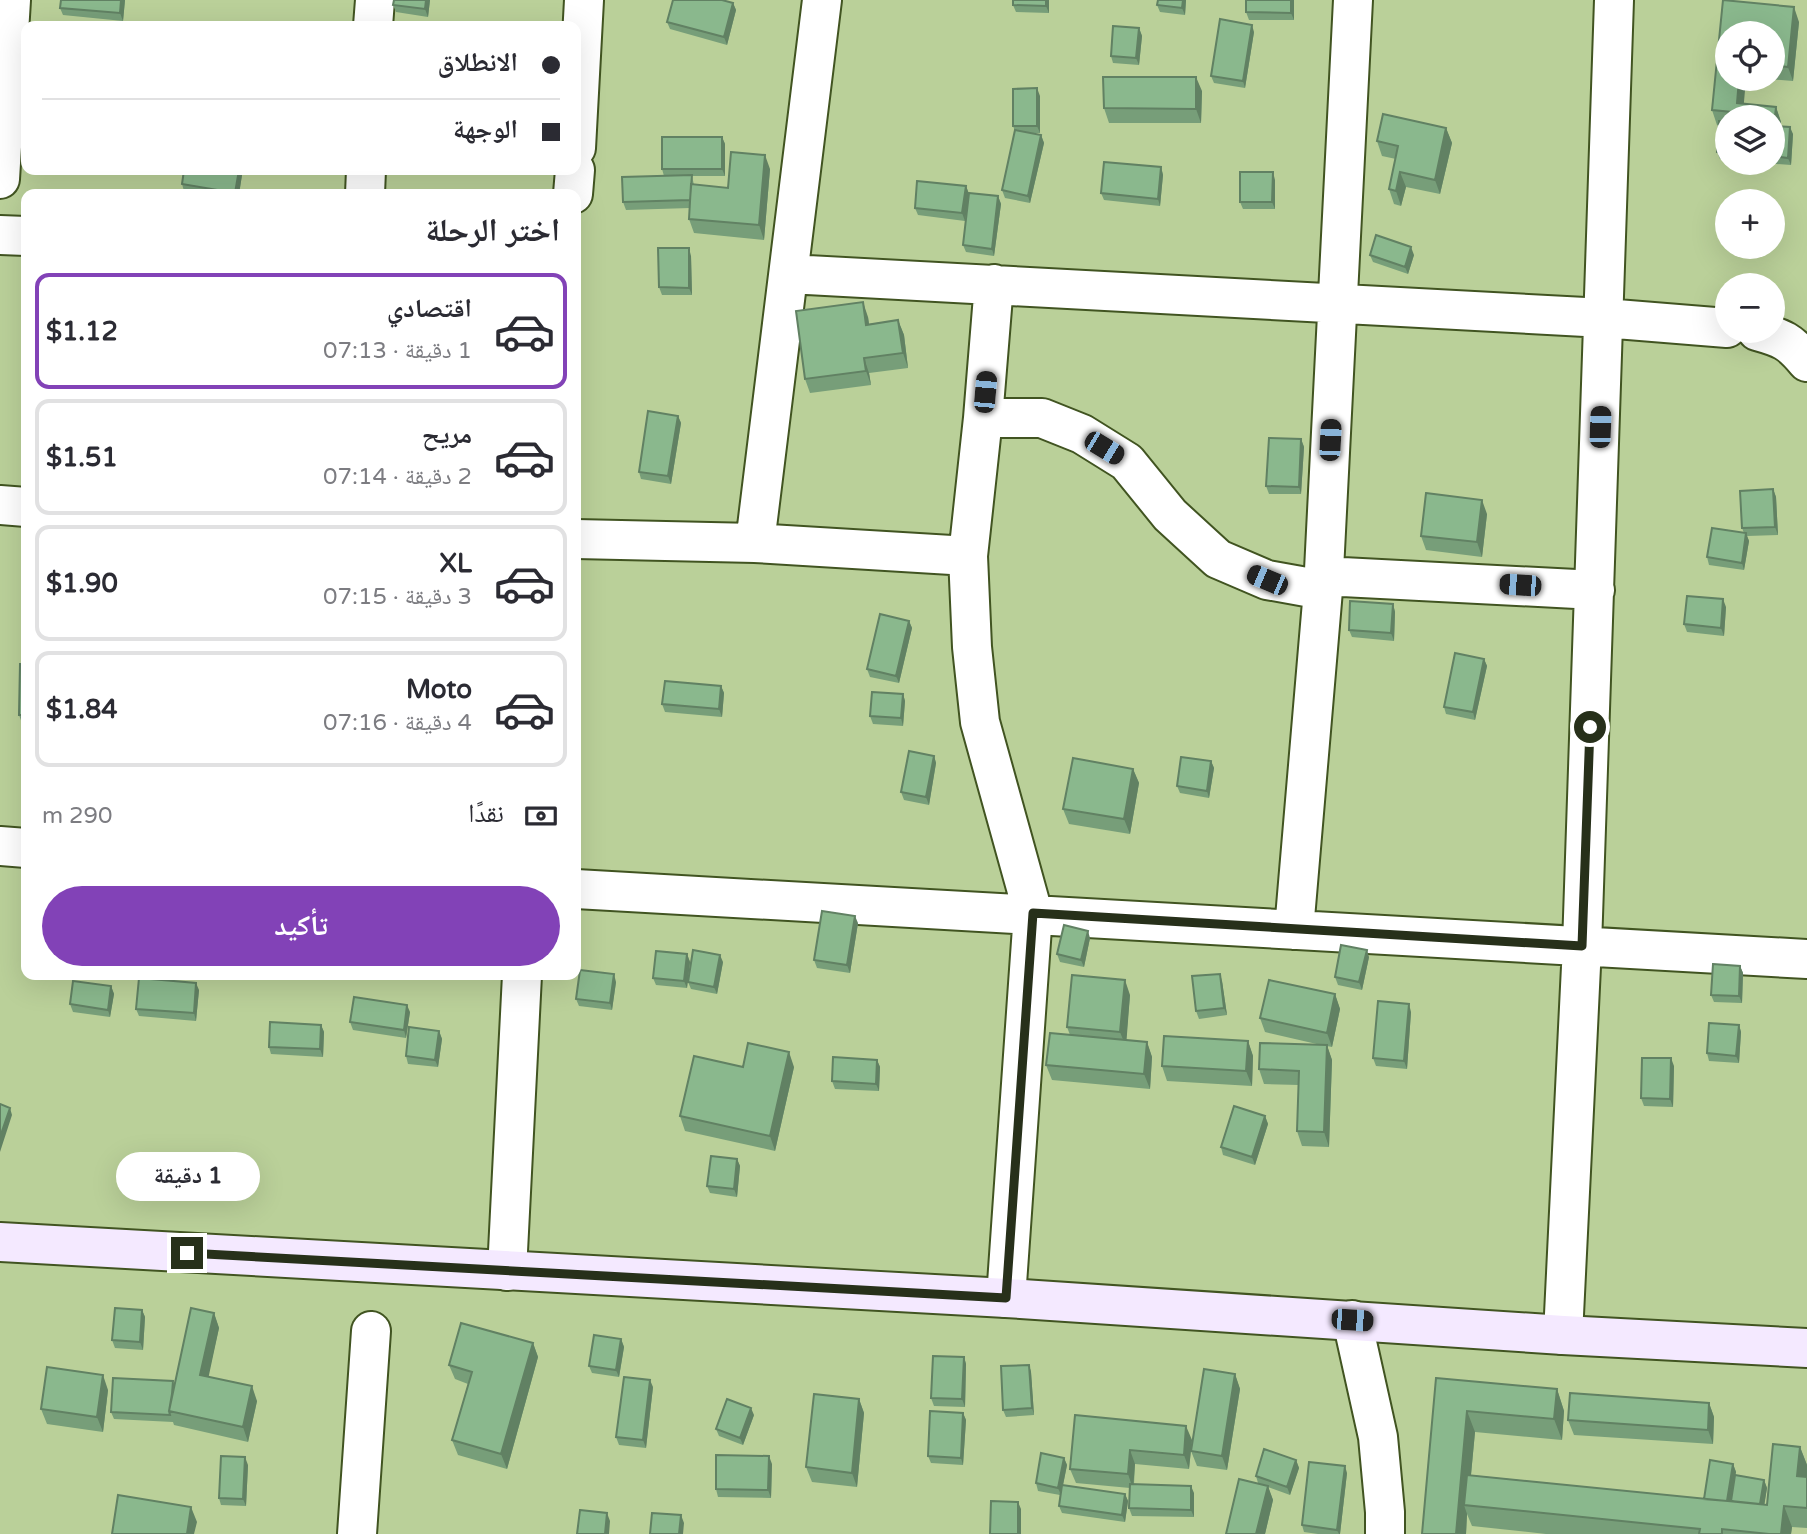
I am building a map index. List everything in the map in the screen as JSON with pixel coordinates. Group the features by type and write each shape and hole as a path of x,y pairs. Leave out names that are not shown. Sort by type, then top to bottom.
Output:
{"main road":[{"path":"0,1242 1006,1298 1563,1335 1807,1348"}],"street":[{"path":"0,179 10,0"},
{"path":"373,21 374,0"},
{"path":"581,56 584,0"},
{"path":"755,543 822,0"},
{"path":"1294,930 1323,583 1353,0"},
{"path":"1563,1335 1582,946 1614,0"},
{"path":"0,235 21,236"},
{"path":"789,274 1604,318 1715,327"},
{"path":"994,284 968,555 972,647 980,722 1033,913 1006,1298"},
{"path":"1785,340 1807,362"},
{"path":"983,418 1042,418 1082,434 1127,461 1170,515 1217,559 1267,580 1595,590"},
{"path":"0,506 21,507"},
{"path":"581,539 755,543 968,555"},
{"path":"0,846 21,848"},
{"path":"581,889 1807,959"},
{"path":"507,1271 522,980"},
{"path":"1352,1320 1378,1437 1385,1534"},
{"path":"357,1534 371,1331"}],"building":[{"path":"61,0 121,0 120,13 60,8"},
{"path":"394,0 426,0 425,9 393,5"},
{"path":"673,0 722,0 733,3 724,37 667,22"},
{"path":"1013,0 1046,0 1046,6 1013,5"},
{"path":"1158,0 1183,0 1182,8 1157,5"},
{"path":"1246,0 1291,0 1291,13 1246,12"},
{"path":"1723,0 1794,7 1788,67 1785,67 1785,21 1721,21"},
{"path":"1220,19 1252,25 1243,81 1211,76"},
{"path":"1113,26 1139,28 1136,58 1111,56"},
{"path":"1103,77 1196,77 1196,109 1104,108"},
{"path":"1715,80 1715,91 1738,91 1737,103 1756,105 1715,105 1715,110 1712,110"},
{"path":"1037,88 1037,126 1013,126 1013,89"},
{"path":"1383,114 1446,128 1435,180 1400,172 1396,191 1389,189 1398,146 1377,141"},
{"path":"1785,127 1790,127 1788,158 1785,158"},
{"path":"1015,130 1041,135 1028,196 1002,190"},
{"path":"662,137 722,137 722,169 662,169"},
{"path":"731,152 765,155 759,225 689,219 691,184 728,188"},
{"path":"1104,162 1161,167 1158,199 1101,193"},
{"path":"1240,172 1273,172 1272,202 1240,202"},
{"path":"183,175 238,175 236,189 211,189 182,184"},
{"path":"692,175 690,200 623,202 622,177"},
{"path":"917,181 966,186 962,213 915,208"},
{"path":"969,193 998,196 992,249 963,245"},
{"path":"1376,235 1411,247 1405,267 1370,255"},
{"path":"658,248 689,248 689,288 659,287"},
{"path":"863,302 866,325 898,320 903,353 864,358 866,371 805,379 796,311"},
{"path":"648,411 678,416 668,476 639,472"},
{"path":"1269,438 1301,439 1299,487 1266,486"},
{"path":"1773,489 1775,527 1742,528 1740,491"},
{"path":"1426,493 1482,500 1477,542 1421,536"},
{"path":"1712,528 1746,533 1742,563 1707,557"},
{"path":"1687,596 1723,599 1721,628 1684,624"},
{"path":"1350,601 1393,604 1391,633 1349,630"},
{"path":"880,614 909,621 896,676 867,669"},
{"path":"1455,653 1484,659 1473,712 1444,707"},
{"path":"20,664 21,664 21,715"},
{"path":"665,681 721,686 719,709 662,704"},
{"path":"872,692 903,694 901,718 870,716"},
{"path":"909,751 934,756 926,797 901,792"},
{"path":"1181,757 1211,761 1207,791 1177,786"},
{"path":"1073,758 1133,769 1124,819 1063,809"},
{"path":"822,911 855,916 847,965 814,960"},
{"path":"1064,925 1088,931 1081,960 1057,954"},
{"path":"1341,945 1367,950 1359,982 1335,977"},
{"path":"693,950 720,955 714,987 688,982"},
{"path":"656,951 687,954 684,981 653,978"},
{"path":"1713,964 1740,966 1739,996 1711,995"},
{"path":"581,970 614,974 610,1003 576,999"},
{"path":"1220,974 1224,1008 1196,1011 1192,976"},
{"path":"1072,975 1125,980 1120,1032 1067,1027"},
{"path":"139,980 196,983 194,1013 136,1009"},
{"path":"1269,980 1335,994 1327,1033 1260,1018"},
{"path":"73,981 111,986 108,1010 70,1004"},
{"path":"354,997 407,1005 404,1030 350,1022"},
{"path":"1378,1001 1409,1004 1404,1061 1373,1058"},
{"path":"270,1022 321,1025 320,1049 269,1047"},
{"path":"1709,1023 1739,1025 1736,1056 1707,1053"},
{"path":"409,1027 439,1031 435,1060 406,1056"},
{"path":"1050,1033 1147,1042 1144,1074 1046,1065"},
{"path":"1164,1036 1248,1041 1246,1071 1162,1066"},
{"path":"748,1043 789,1052 770,1136 680,1116 694,1056 743,1067"},
{"path":"1260,1043 1327,1045 1324,1132 1297,1131 1299,1071 1259,1069"},
{"path":"833,1057 877,1060 876,1084 832,1081"},
{"path":"1642,1058 1671,1058 1670,1099 1641,1098"},
{"path":"0,1104 10,1108 0,1137"},
{"path":"1234,1106 1265,1116 1252,1157 1221,1147"},
{"path":"711,1156 737,1159 734,1189 707,1186"},
{"path":"115,1308 142,1310 140,1342 112,1340"},
{"path":"191,1308 214,1313 200,1375 252,1386 243,1427 169,1411"},
{"path":"461,1323 533,1343 501,1454 452,1440 472,1372 449,1365"},
{"path":"594,1335 621,1339 616,1370 589,1366"},
{"path":"933,1356 964,1357 962,1399 931,1398"},
{"path":"1029,1365 1032,1408 1003,1410 1001,1366"},
{"path":"47,1367 103,1375 97,1417 41,1409"},
{"path":"1204,1369 1235,1374 1222,1456 1191,1451"},
{"path":"624,1377 650,1380 643,1440 616,1437"},
{"path":"113,1378 173,1381 170,1415 111,1412"},
{"path":"1436,1378 1557,1389 1554,1419 1467,1411 1456,1534 1422,1534"},
{"path":"1570,1393 1709,1403 1708,1430 1568,1420"},
{"path":"814,1394 859,1399 852,1473 806,1467"},
{"path":"727,1399 751,1408 740,1438 716,1429"},
{"path":"930,1411 963,1413 961,1458 928,1456"},
{"path":"1075,1415 1186,1426 1184,1455 1130,1450 1128,1474 1070,1469"},
{"path":"1773,1444 1800,1447 1797,1476 1807,1477 1807,1508 1784,1506 1781,1534 1722,1529 1722,1534 1699,1534 1700,1529 1464,1505 1467,1475 1767,1505"},
{"path":"1264,1449 1296,1460 1287,1487 1256,1476"},
{"path":"1041,1453 1064,1458 1058,1488 1036,1483"},
{"path":"716,1455 769,1456 768,1490 716,1489"},
{"path":"221,1456 245,1457 243,1499 219,1498"},
{"path":"1710,1460 1733,1464 1727,1501 1704,1499"},
{"path":"1309,1462 1345,1466 1337,1530 1302,1525"},
{"path":"1735,1475 1764,1480 1760,1504 1731,1501"},
{"path":"1239,1479 1268,1486 1256,1534 1226,1534"},
{"path":"1130,1484 1191,1486 1191,1510 1129,1508"},
{"path":"1062,1485 1125,1494 1122,1515 1059,1506"},
{"path":"118,1495 191,1507 187,1534 112,1534"},
{"path":"991,1501 1018,1502 1018,1534 990,1534"},
{"path":"580,1510 607,1513 605,1534 577,1534"},
{"path":"652,1513 681,1515 679,1534 650,1534"}],"route":[{"path":"187,1253 1006,1298 1033,913 1582,946 1590,727"}]}
